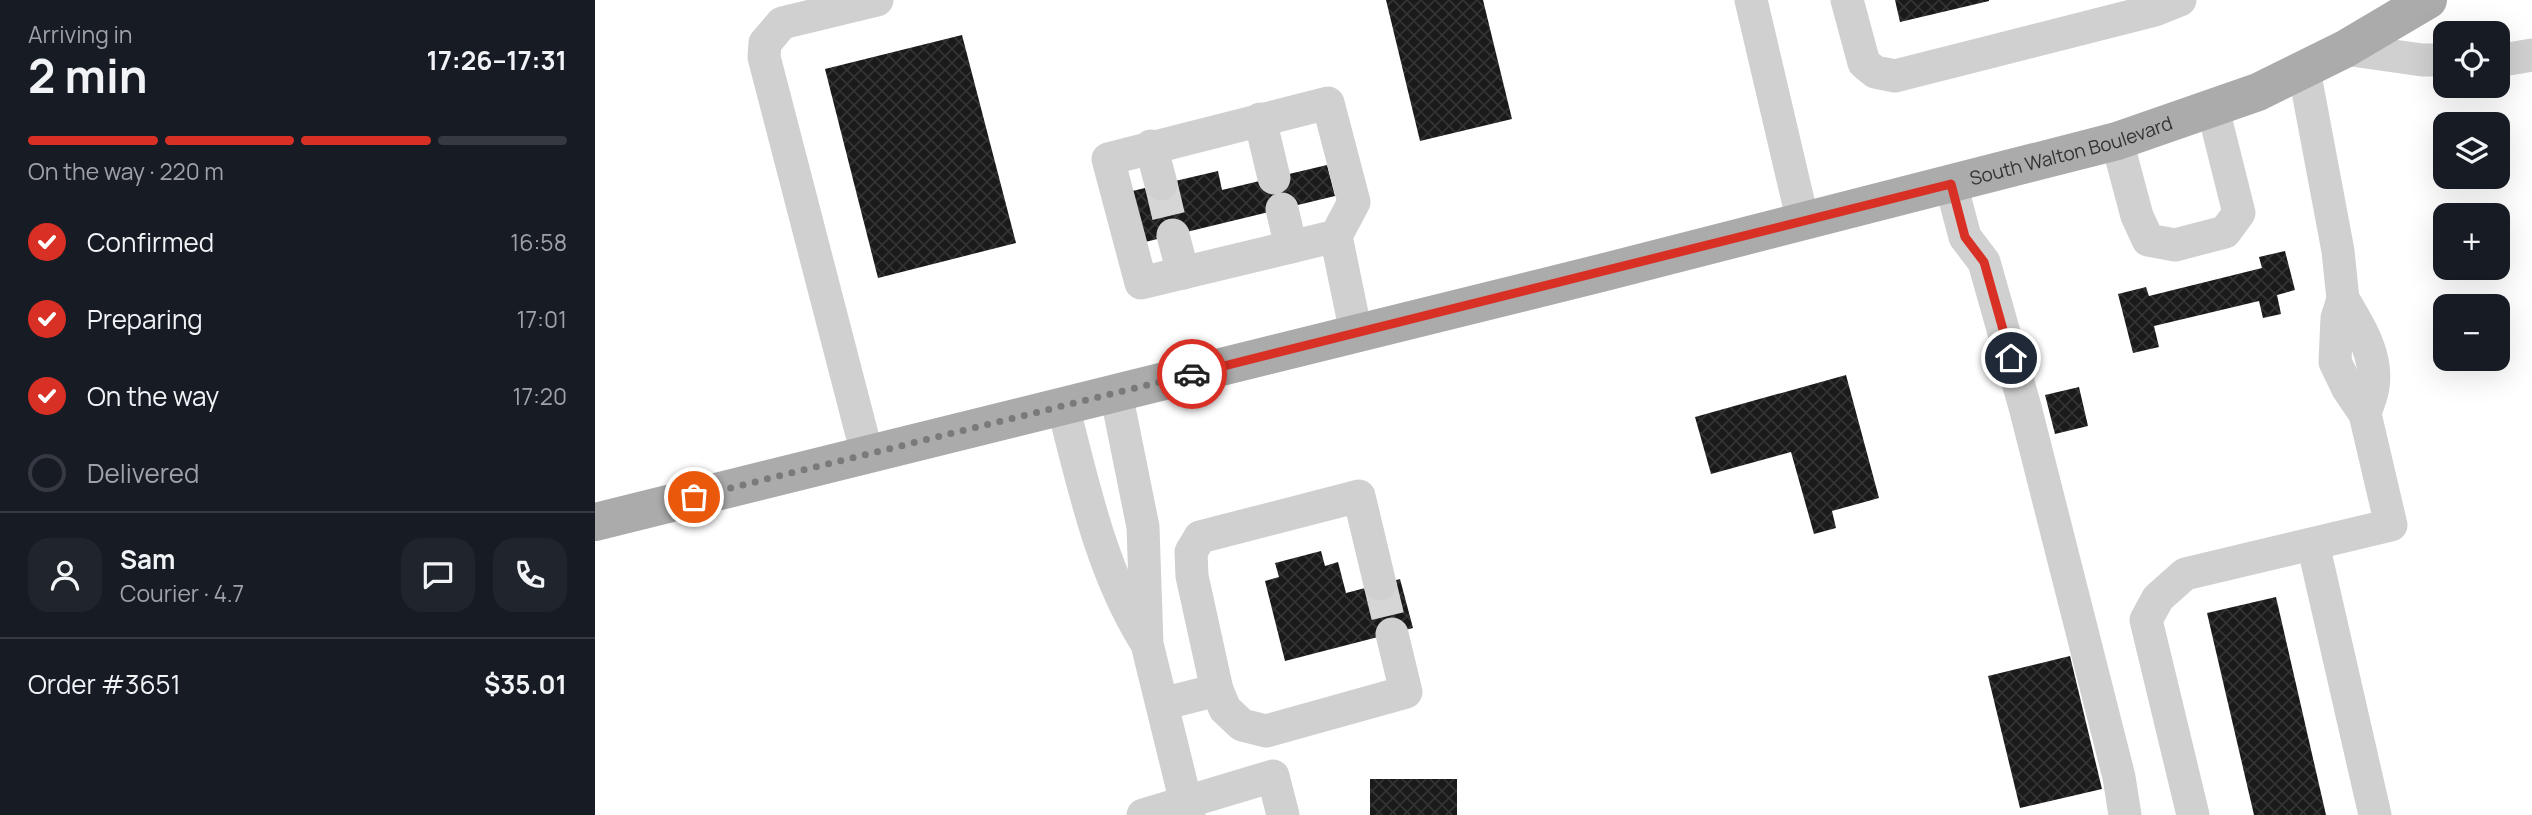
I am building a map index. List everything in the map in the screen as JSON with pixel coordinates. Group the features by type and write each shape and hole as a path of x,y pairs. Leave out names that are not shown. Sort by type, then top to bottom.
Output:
{"main road":[{"name":"South Walton Boulevard","path":"595,522 1804,222 2117,141 2258,92 2345,49 2428,0"}],"street":[{"path":"867,454 764,57 765,43 782,23 877,0"},
{"path":"1751,0 1804,222"},
{"path":"1847,0 1864,62 1875,72 1895,76 2155,10 2180,0"},
{"path":"2345,49 2433,60"},
{"path":"2510,59 2532,55"},
{"path":"2193,815 2146,620 2158,598 2185,574 2391,525 2365,414 2373,387 2371,354 2343,299 2338,251 2304,70"},
{"path":"1336,236 1141,283 1108,159 1328,103 1355,202 1336,236 1356,333"},
{"path":"2117,141 2137,216 2148,240 2175,245 2225,232 2239,213 2213,109"},
{"path":"1260,119 1291,247"},
{"path":"1151,146 1161,184"},
{"path":"1951,184 1965,237 1984,262 2025,407 2119,777 2125,815"},
{"path":"1173,235 1183,273"},
{"path":"1116,393 1143,527 1147,644 1187,808"},
{"path":"1063,405 1108,560 1131,617 1147,644"},
{"path":"1380,584 1359,496 1200,537 1191,552 1192,576 1217,690 1225,709 1242,725 1266,731 1406,692 1392,634"},
{"path":"2313,544 2375,815"},
{"path":"1162,704 1217,690"},
{"path":"1143,815 1187,808 1273,776 1283,815"}],"building":[{"path":"1386,0 1483,0 1512,119 1420,141"},
{"path":"1895,0 1989,0 1989,1 1900,22"},
{"path":"962,35 1016,243 878,278 825,69"},
{"path":"1327,165 1335,196 1141,243 1128,192 1218,171 1222,190"},
{"path":"2285,251 2295,290 2277,295 2281,314 2263,318 2259,301 2154,326 2159,347 2133,353 2118,294 2146,287 2149,296 2262,268 2259,257"},
{"path":"1846,375 1879,498 1832,511 1836,528 1814,534 1791,452 1711,474 1695,417"},
{"path":"2079,387 2088,426 2055,434 2045,395"},
{"path":"1321,551 1325,566 1338,562 1346,593 1400,579 1413,628 1285,661 1265,581 1279,577 1275,563"},
{"path":"2276,597 2326,815 2254,815 2207,613"},
{"path":"2070,656 2102,789 2020,808 1988,676"},
{"path":"1370,779 1457,779 1457,815 1370,815"}],"tunnel":[{"path":"1161,184 1173,235"},
{"path":"1380,584 1392,634"}],"way so far":[{"path":"694,497 1192,374"}],"route":[{"path":"1192,374 1951,184 1965,237 1984,262 2011,358"}]}
